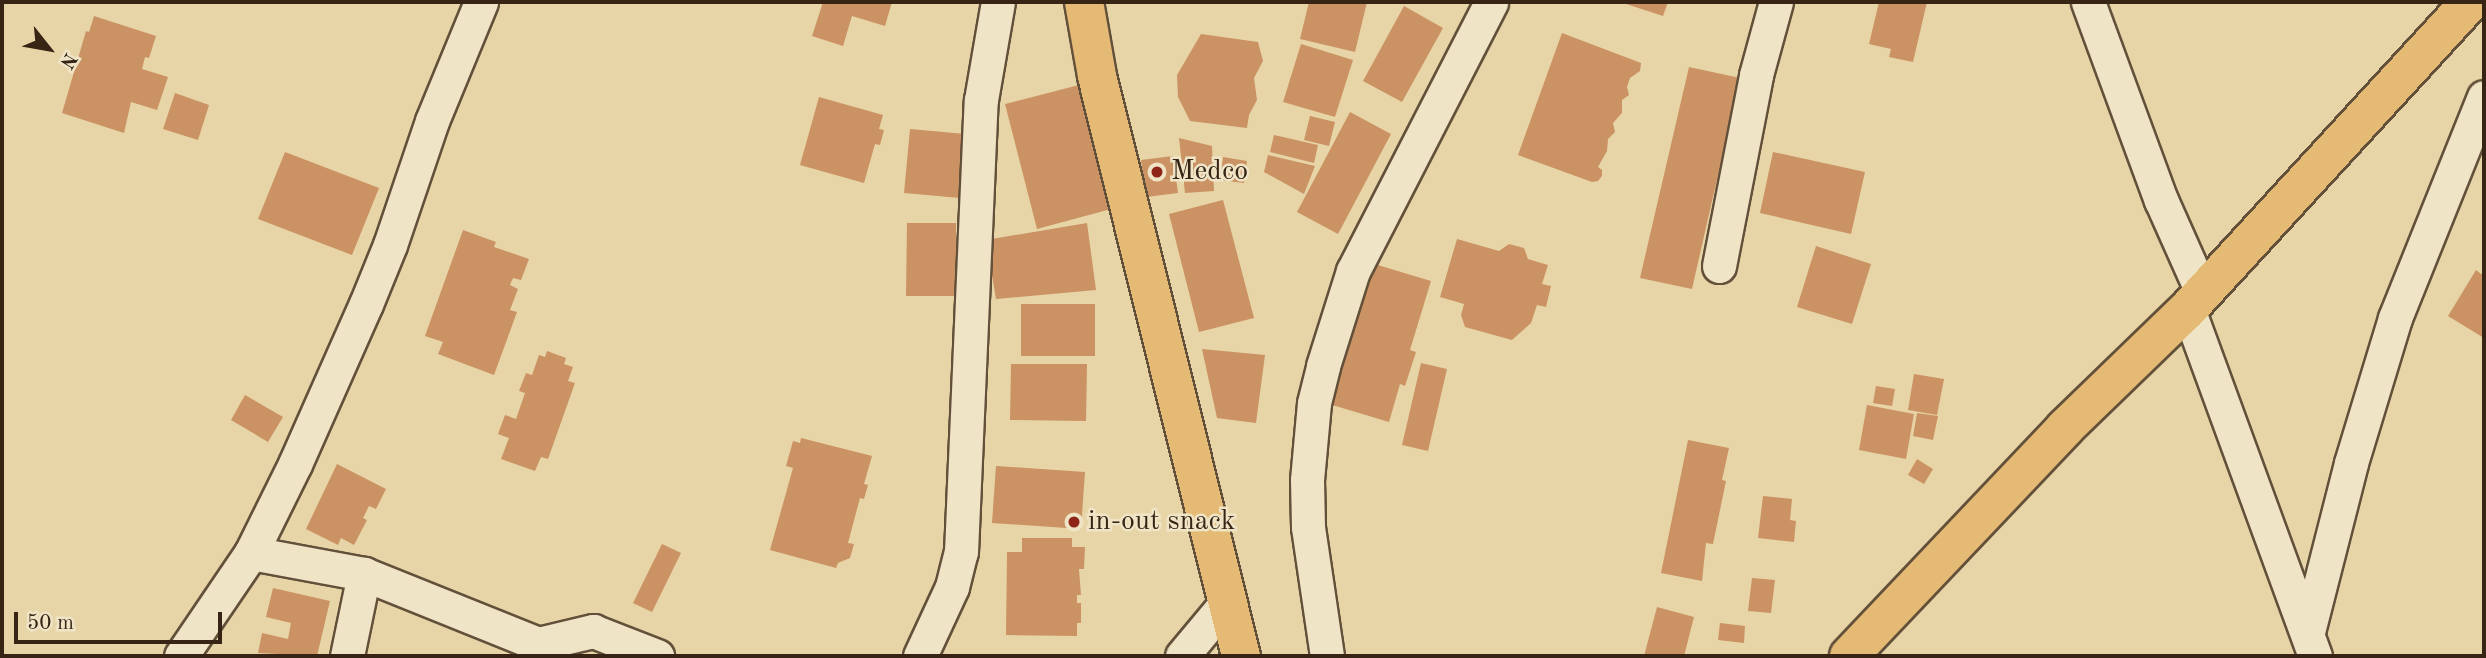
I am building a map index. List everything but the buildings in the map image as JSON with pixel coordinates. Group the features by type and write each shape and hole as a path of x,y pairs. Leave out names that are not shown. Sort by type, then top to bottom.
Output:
{"main road":[{"path":"1084,2 1097,76 1241,656"},
{"path":"1849,656 2065,428 2195,301 2470,2"}],"street":[{"path":"181,656 251,553 366,304 432,121 481,2"},
{"path":"920,656 953,587 961,552 981,100 998,2"},
{"path":"1327,656 1308,527 1307,480 1314,403 1323,366 1353,271 1491,2"},
{"path":"1719,266 1756,75 1776,2"},
{"path":"2088,2 2161,200 2312,644"},
{"path":"2312,644 2351,463 2395,318 2484,97"},
{"path":"251,553 364,574 525,650 593,631 657,656"},
{"path":"347,656 364,574"},
{"path":"1182,656 1227,602"}],"place":[{"name":"Medco","path":"1157,172"},
{"name":"in-out snack","path":"1074,522"}]}
